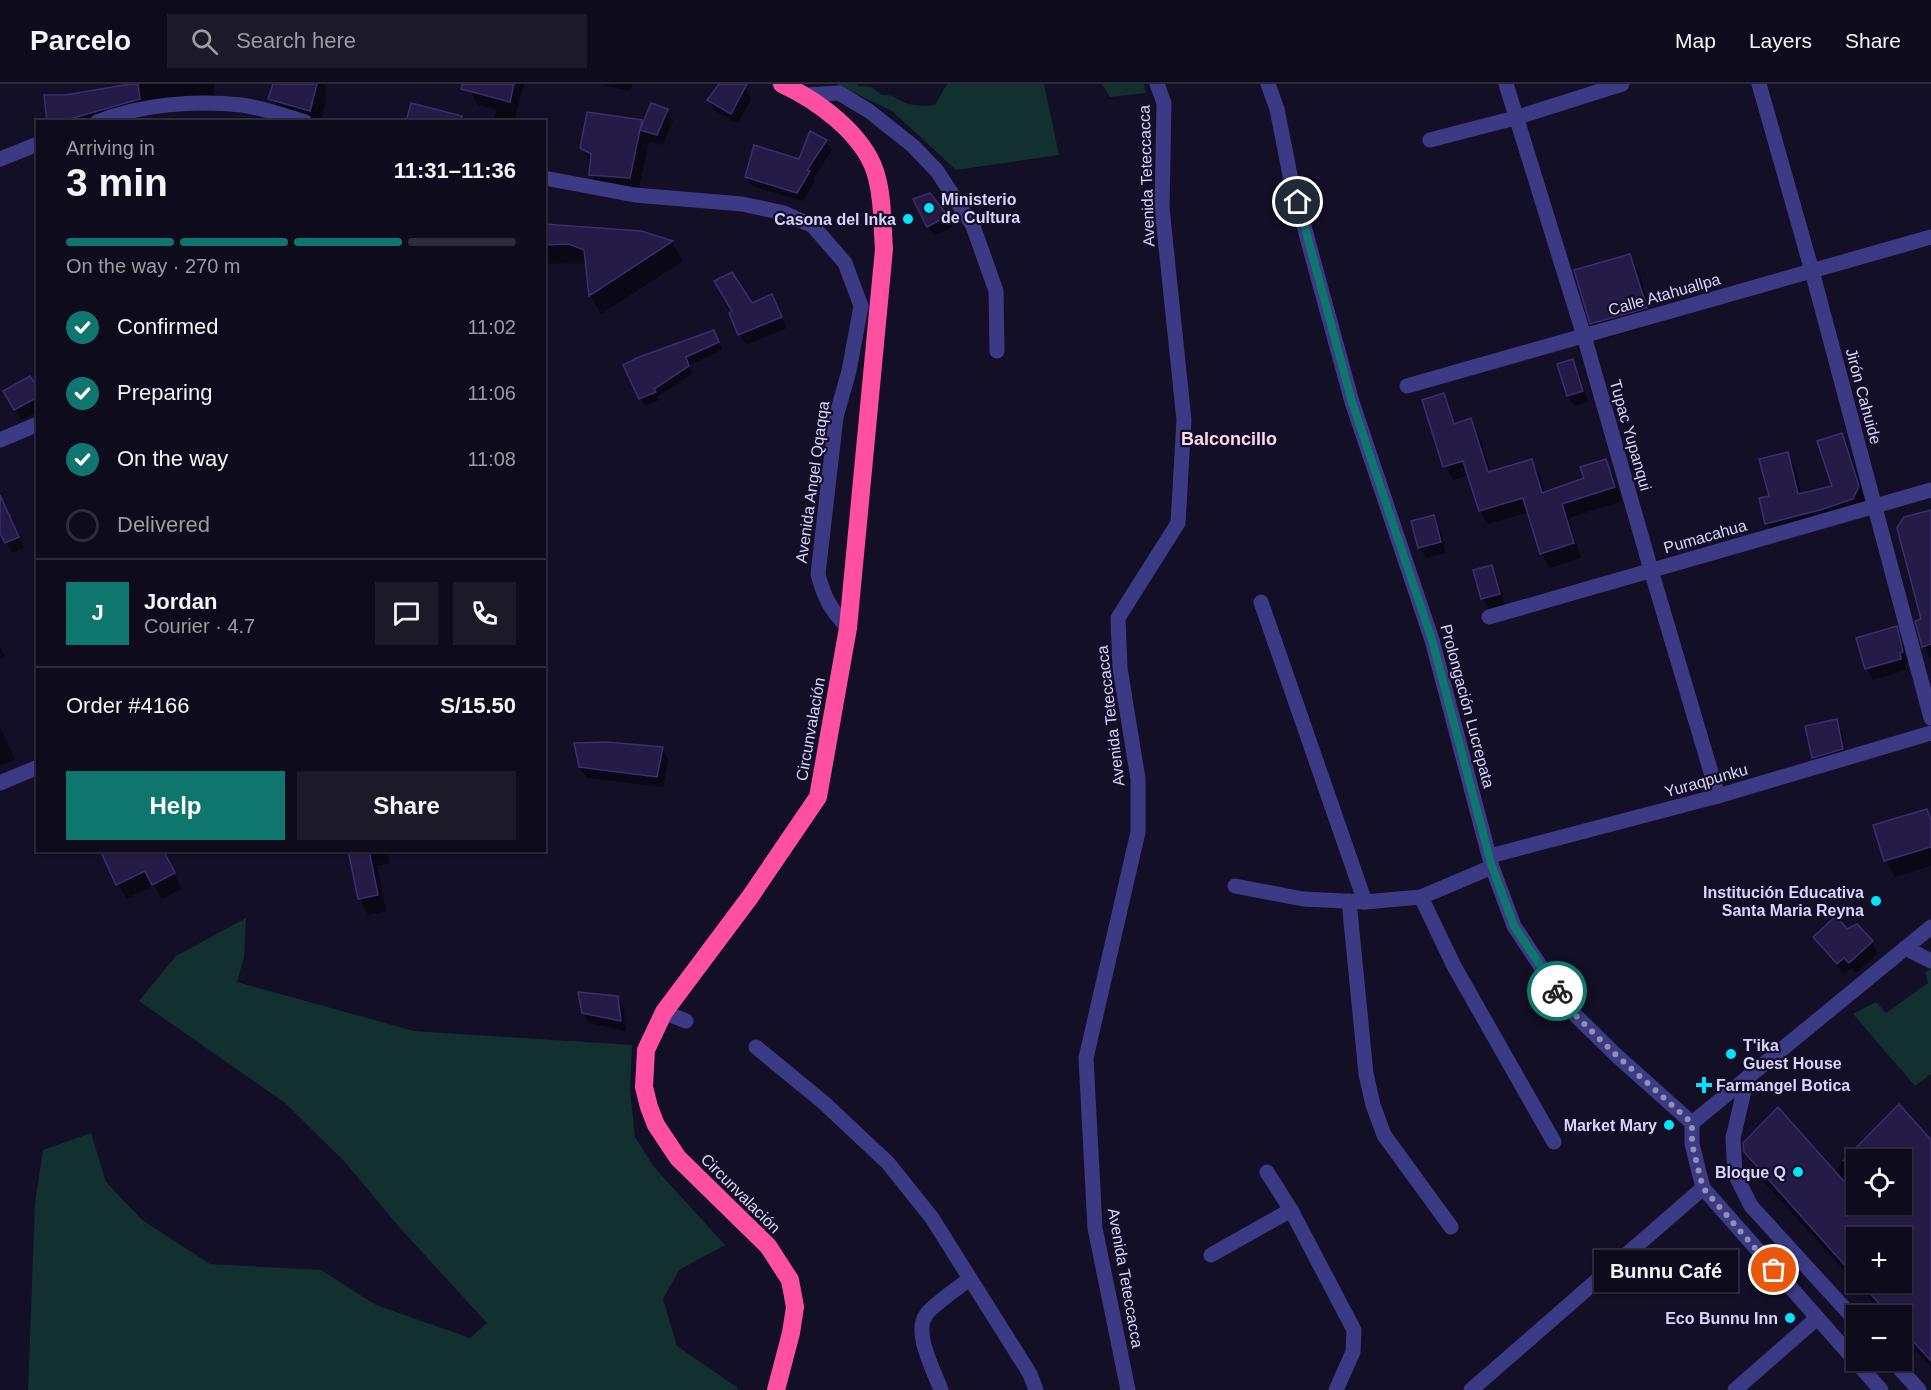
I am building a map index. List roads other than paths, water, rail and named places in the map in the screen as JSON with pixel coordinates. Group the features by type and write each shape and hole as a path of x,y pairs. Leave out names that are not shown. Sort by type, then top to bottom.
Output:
{"highway":[{"name":"Circunvalación","path":"776,1390 794,1316 795,1307 790,1280 768,1246 678,1158 656,1125 644,1087 646,1050 664,1012 750,897 818,797 848,628 884,249 881,202 874,170 865,150 827,111 806,95 782,84"}],"street":[{"name":"Avenida Teteccacca","path":"1128,1390 1095,1228 1086,1058 1138,832 1138,779 1120,668 1118,618 1178,523 1184,420 1162,208 1164,104 1157,84"},
{"name":"Prolongación Lucrepata","path":"1269,84 1277,109 1290,176 1352,402 1432,640 1491,862 1514,926 1568,1008 1616,1055 1692,1123"},
{"name":"Tupac Yupanqui","path":"1506,84 1584,336 1718,796"},
{"path":"1430,140 1515,118 1622,84"},
{"name":"Jirón Cahuide","path":"1759,84 1812,271 1931,718"},
{"path":"806,95 839,93 869,111 913,146 937,171 973,226 996,291 997,351"},
{"path":"102,120 120,112 182,104 243,105 298,120"},
{"path":"0,159 36,145"},
{"name":"Avenida Angel Qqaqqa","path":"546,178 635,195 742,204 784,213 813,226 844,263 861,306 849,371 836,417 818,574 823,594 834,613 848,628"},
{"name":"Calle Atahuallpa","path":"1407,386 1931,237"},
{"path":"0,440 36,425"},
{"name":"Pumacahua","path":"1489,617 1931,490"},
{"path":"1261,602 1365,902"},
{"name":"Yuraqpunku","path":"1235,886 1303,899 1365,902 1421,897 1491,862 1931,733"},
{"path":"0,783 36,768"},
{"path":"1421,897 1454,966 1554,1142"},
{"path":"1349,901 1366,1074 1373,1105 1384,1135 1451,1227"},
{"path":"1881,1390 1703,1188 1692,1144 1692,1123 1931,927"},
{"path":"1905,948 1931,961"},
{"path":"664,1012 686,1022"},
{"path":"756,1047 824,1102 888,1164 932,1218 1030,1374 1036,1390"},
{"path":"1747,1078 1733,1138 1735,1174 1751,1206 1846,1310"},
{"path":"1267,1172 1291,1210 1354,1330 1353,1352 1336,1390"},
{"path":"1470,1390 1703,1188"},
{"path":"1211,1255 1291,1210"},
{"path":"941,1390 920,1329 926,1314 969,1279"},
{"path":"1735,1390 1816,1318"},
{"path":"1902,1371 1919,1390"}],"place":[{"name":"Ministerio de Cultura","path":"929,208"},
{"name":"Casona del Inka","path":"908,219"},
{"name":"Institución Educativa Santa Maria Reyna","path":"1876,901"},
{"name":"T'ika Guest House","path":"1731,1054"},
{"name":"Farmangel Botica","path":"1704,1085"},
{"name":"Market Mary","path":"1669,1125"},
{"name":"Bloque Q","path":"1798,1172"},
{"name":"Bunnu Café","path":"1774,1270"},
{"name":"Eco Bunnu Inn","path":"1790,1318"}],"district":[{"name":"Balconcillo","path":"1229,439"}]}
